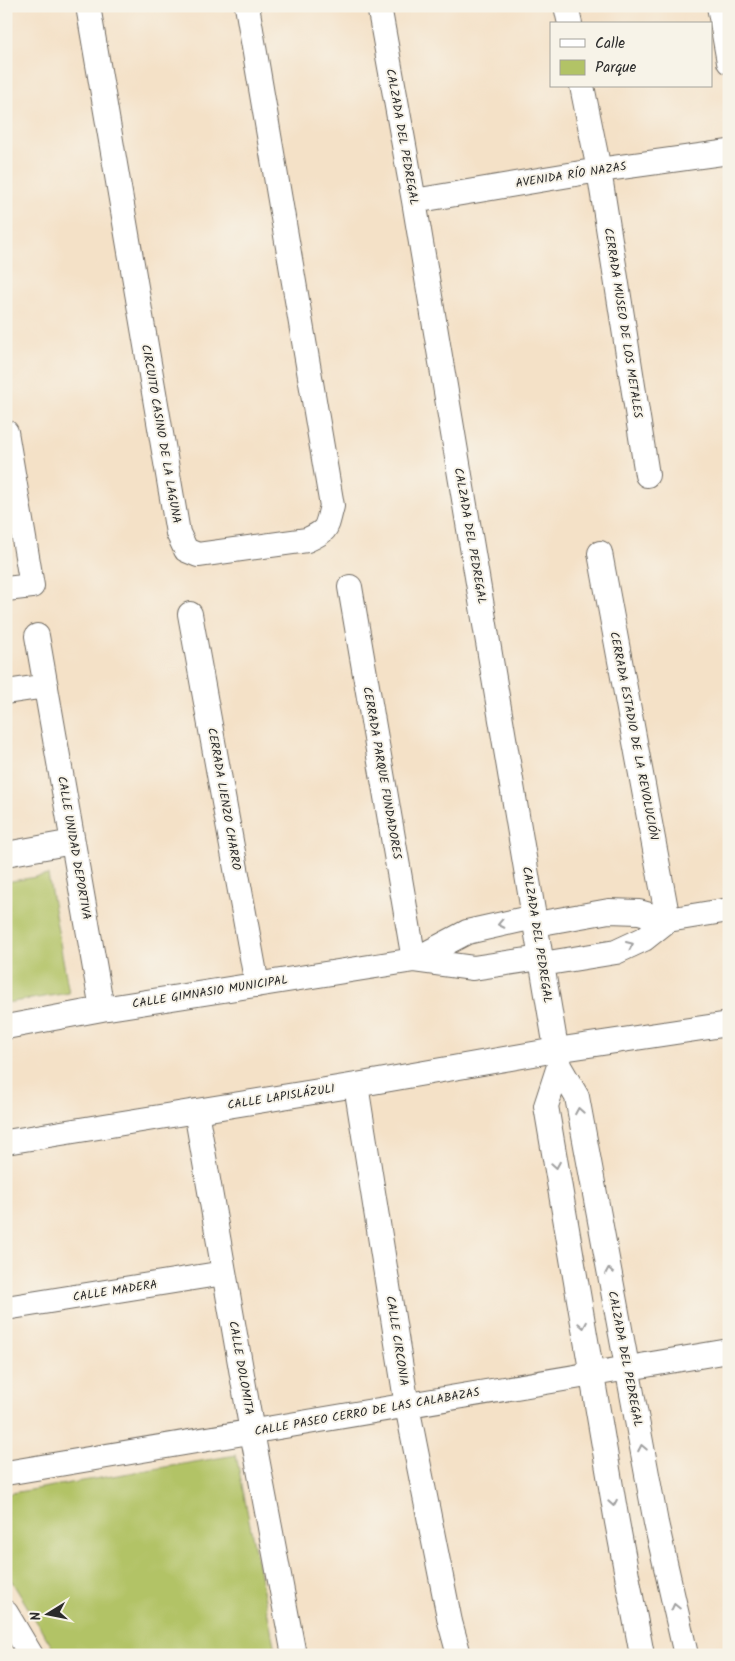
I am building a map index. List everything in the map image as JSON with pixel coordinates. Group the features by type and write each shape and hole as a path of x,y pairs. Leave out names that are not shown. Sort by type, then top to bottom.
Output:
{"street":[{"name":"CIRCUITO CASINO DE LA LAGUNA","path":"88,6 178,533 186,550 198,554 307,540 323,532 328,523 332,506 247,6"},
{"name":"CALZADA DEL PEDREGAL","path":"379,6 414,201 557,1058 576,1097 656,1523 686,1655"},
{"path":"566,6 570,22"},
{"path":"719,6 729,62"},
{"name":"CERRADA MUSEO DE LOS METALES","path":"582,88 599,170 647,475"},
{"name":"AVENIDA RÍO NAZAS","path":"414,201 599,170 729,152"},
{"path":"6,432 32,586 6,589"},
{"name":"CERRADA ESTADIO DE LA REVOLUCIÓN","path":"600,553 668,920"},
{"name":"CERRADA PARQUE FUNDADORES","path":"350,587 414,960"},
{"name":"CERRADA LIENZO CHARRO","path":"190,614 257,985"},
{"name":"CALLE UNIDAD DEPORTIVA","path":"37,636 102,1010"},
{"path":"6,692 46,686"},
{"path":"6,854 73,842"},
{"path":"668,920 729,910"},
{"name":"CALLE GIMNASIO MUNICIPAL","path":"414,960 467,932 535,921 609,911 639,912 668,920"},
{"name":"CALLE GIMNASIO MUNICIPAL","path":"6,1026 414,960 473,968 616,952 644,939 668,920"},
{"name":"CALLE LAPISLÁZULI","path":"6,1142 356,1085 557,1058 729,1024"},
{"name":"CALZADA DEL PEDREGAL","path":"557,1058 546,1106 616,1522 642,1655"},
{"name":"CALLE CIRCONIA","path":"356,1085 408,1406 458,1655"},
{"name":"CALLE DOLOMITA","path":"196,1111 252,1432 294,1655"},
{"name":"CALLE MADERA","path":"6,1308 224,1273"},
{"name":"CALLE PASEO CERRO DE LAS CALABAZAS","path":"6,1473 729,1352"},
{"path":"6,1613 32,1655"}],"green space":[{"path":"48,875 69,993 6,1003 6,882"},
{"path":"236,1455 276,1655 57,1655 6,1572 6,1494"}]}
